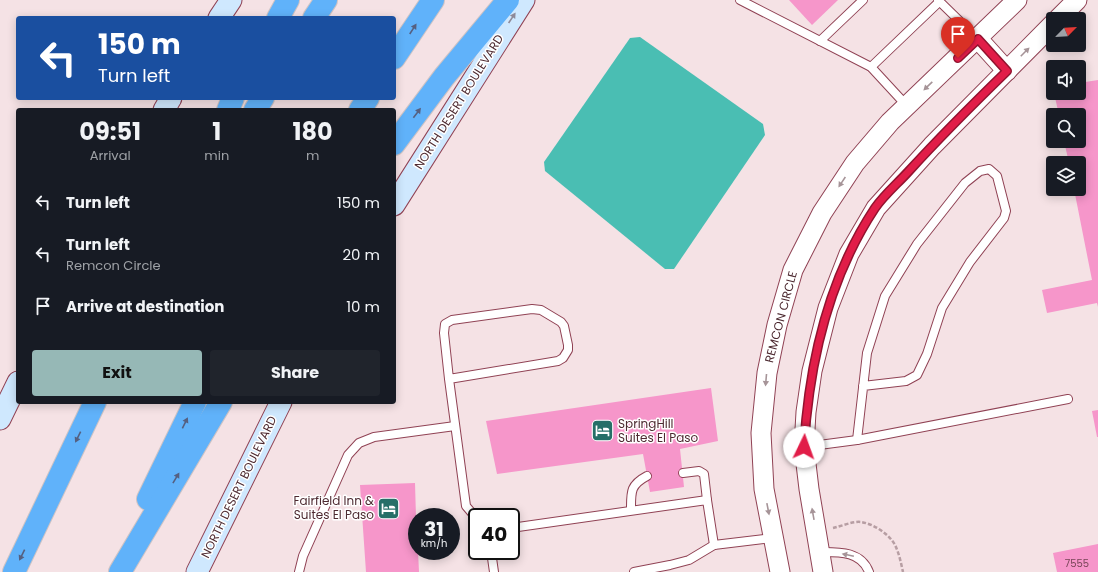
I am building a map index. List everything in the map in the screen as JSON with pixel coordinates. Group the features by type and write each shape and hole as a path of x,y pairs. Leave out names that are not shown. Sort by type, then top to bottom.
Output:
{"highway":[{"path":"279,16 288,0"},
{"path":"315,16 326,0"},
{"path":"396,55 433,0"},
{"path":"396,141 444,77 508,0"},
{"path":"14,572 94,404"},
{"path":"113,572 194,404"},
{"path":"120,572 220,404"}],"main road":[{"path":"220,16 231,0"},
{"name":"NORTH DESERT BOULEVARD","path":"396,202 524,0"},
{"path":"0,419 16,386"},
{"name":"NORTH DESERT BOULEVARD","path":"197,572 280,404"}],"street":[{"name":"REMCON CIRCLE","path":"780,572 764,489 761,433 766,373 777,325 793,270 822,213 855,164 890,122 1017,0"},
{"path":"1065,12 1077,0"},
{"path":"823,572 809,489 804,447 806,412 812,371 828,308 849,254 876,208 932,146 1046,31"},
{"path":"978,39 1007,71"}],"lane":[{"path":"740,0 870,67 907,106"},
{"path":"820,41 863,0"},
{"path":"870,67 938,1 978,39"},
{"path":"857,440 863,386 867,353 885,296 918,244 965,183 980,171 989,169 997,176 1006,211 1004,218 970,262 942,308 927,354 917,375 906,381 863,386"},
{"path":"449,379 558,361 563,358 568,350 564,326 561,322 541,310 532,309 452,320 445,324 444,333 449,379 466,506 468,508"},
{"path":"804,447 857,440 1068,399"},
{"path":"299,572 303,556 348,454 360,443 374,437 455,426"},
{"path":"683,473 699,471 704,474 714,545"},
{"path":"631,510 631,495 636,482 646,476"},
{"path":"520,527 707,500"},
{"path":"634,572 670,568 690,560 714,545 773,538"},
{"path":"820,552 854,555 868,568 869,572"},
{"path":"492,560 494,572"}],"path":[{"path":"829,529 860,522 871,524 883,532 894,544 899,555 903,572"}],"water":[{"path":"640,37 763,124 765,135 674,269 665,269 545,171 544,162 630,38"}],"building":[{"path":"789,0 838,0 812,25"},
{"path":"1098,80 1098,307 1097,303 1047,313 1042,290 1092,280 1075,196 1086,196 1086,156 1067,156 1066,148 1086,148 1086,108 1057,108 1056,100 1086,100 1086,82"},
{"name":"SpringHill Suites El Paso","path":"711,388 718,441 680,449 684,487 650,492 643,454 497,474 486,421"},
{"path":"1098,410 1098,437 1097,437 1092,411"},
{"name":"Fairfield Inn & Suites El Paso","path":"415,483 416,508 408,508 408,560 418,560 419,572 366,572 360,485"},
{"path":"1098,544 1098,572 1057,572 1053,553"}],"place":[{"name":"SpringHill Suites El Paso","path":"602,431"},
{"name":"Fairfield Inn & Suites El Paso","path":"389,508"}],"route":[{"path":"804,447 806,412 812,371 828,308 849,254 876,208 932,146 1007,71 978,39 958,58"}]}
